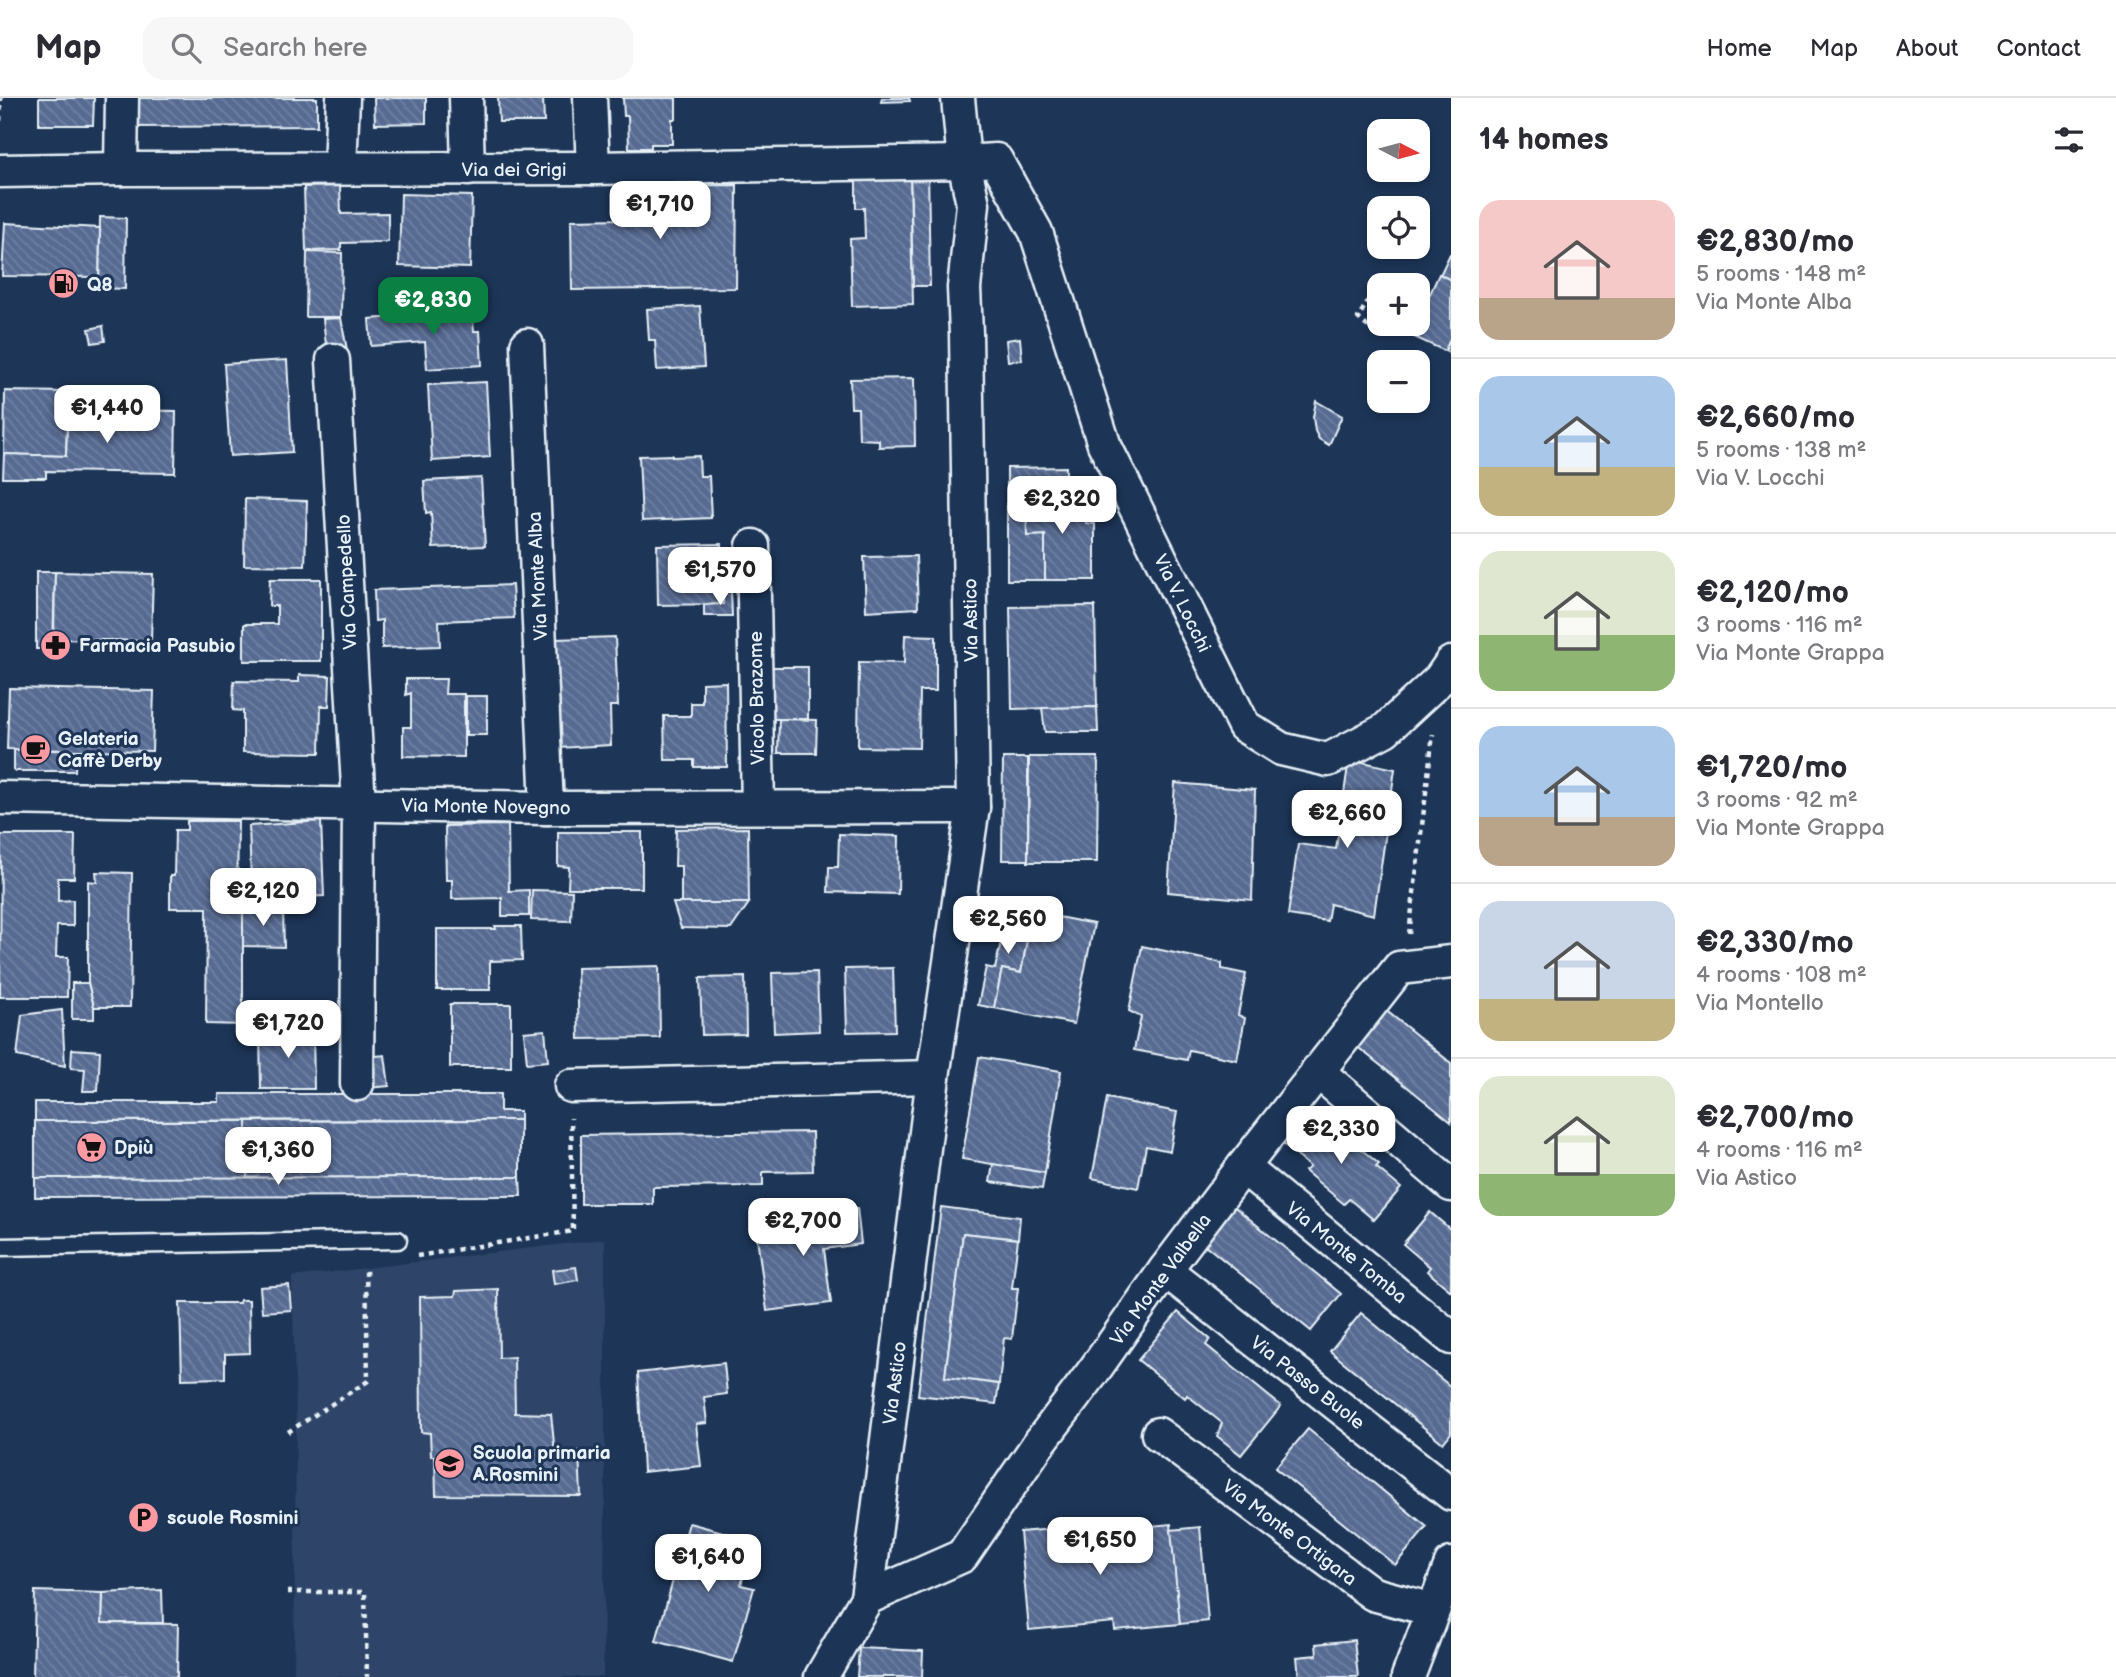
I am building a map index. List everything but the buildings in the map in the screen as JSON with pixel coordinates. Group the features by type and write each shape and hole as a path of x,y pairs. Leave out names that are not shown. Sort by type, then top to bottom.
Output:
{"street":[{"path":"121,169 122,98"},
{"path":"340,168 343,98"},
{"path":"466,98 468,169"},
{"path":"590,98 593,168"},
{"path":"958,98 964,162"},
{"name":"Via V. Locchi","path":"964,162 996,160 1036,232 1104,444 1244,726 1281,749 1328,760 1385,730 1446,671"},
{"name":"Via dei Grigi","path":"0,171 593,168 964,162"},
{"name":"Via Astico","path":"821,1677 867,1598 933,1077 973,807 964,288 973,204 964,162"},
{"name":"Via Monte Alba","path":"527,345 547,808"},
{"name":"Via Campedello","path":"333,360 359,804 357,1084"},
{"name":"Vicolo Brazome","path":"753,546 758,807"},
{"name":"Via Monte Novegno","path":"0,797 547,808 973,807"},
{"path":"1399,968 1451,962"},
{"name":"Via Monte Valbella","path":"867,1598 962,1556 1037,1446 1165,1270 1399,968"},
{"path":"1317,1071 1451,1185"},
{"path":"571,1086 933,1077"},
{"name":"Via Monte Tomba","path":"1243,1167 1451,1338"},
{"name":"Via Passo Buole","path":"1165,1270 1451,1494"},
{"name":"Via Monte Ortigara","path":"1158,1434 1373,1594 1433,1610"},
{"path":"1408,1677 1451,1564"}],"lane":[{"path":"0,1247 398,1240"}],"path":[{"path":"0,121 1,98"},
{"path":"1367,303 1358,318 1367,326"},
{"path":"1399,968 1410,927 1446,671"},
{"path":"407,1258 573,1231 571,1086"},
{"path":"288,1432 368,1381 366,1264"},
{"path":"287,1592 365,1592 367,1677"}],"shaded area":[{"name":"Scuola primaria A.Rosmini","path":"605,1239 603,1677 294,1677 296,1420 292,1277"}],"place":[{"name":"Q8","path":"64,284"},
{"name":"Farmacia Pasubio","path":"56,645"},
{"name":"Gelateria Caffè Derby","path":"35,749"},
{"name":"Dpiù","path":"91,1147"},
{"name":"Scuola primaria A.Rosmini","path":"450,1463"},
{"name":"scuole Rosmini","path":"144,1517"}]}
